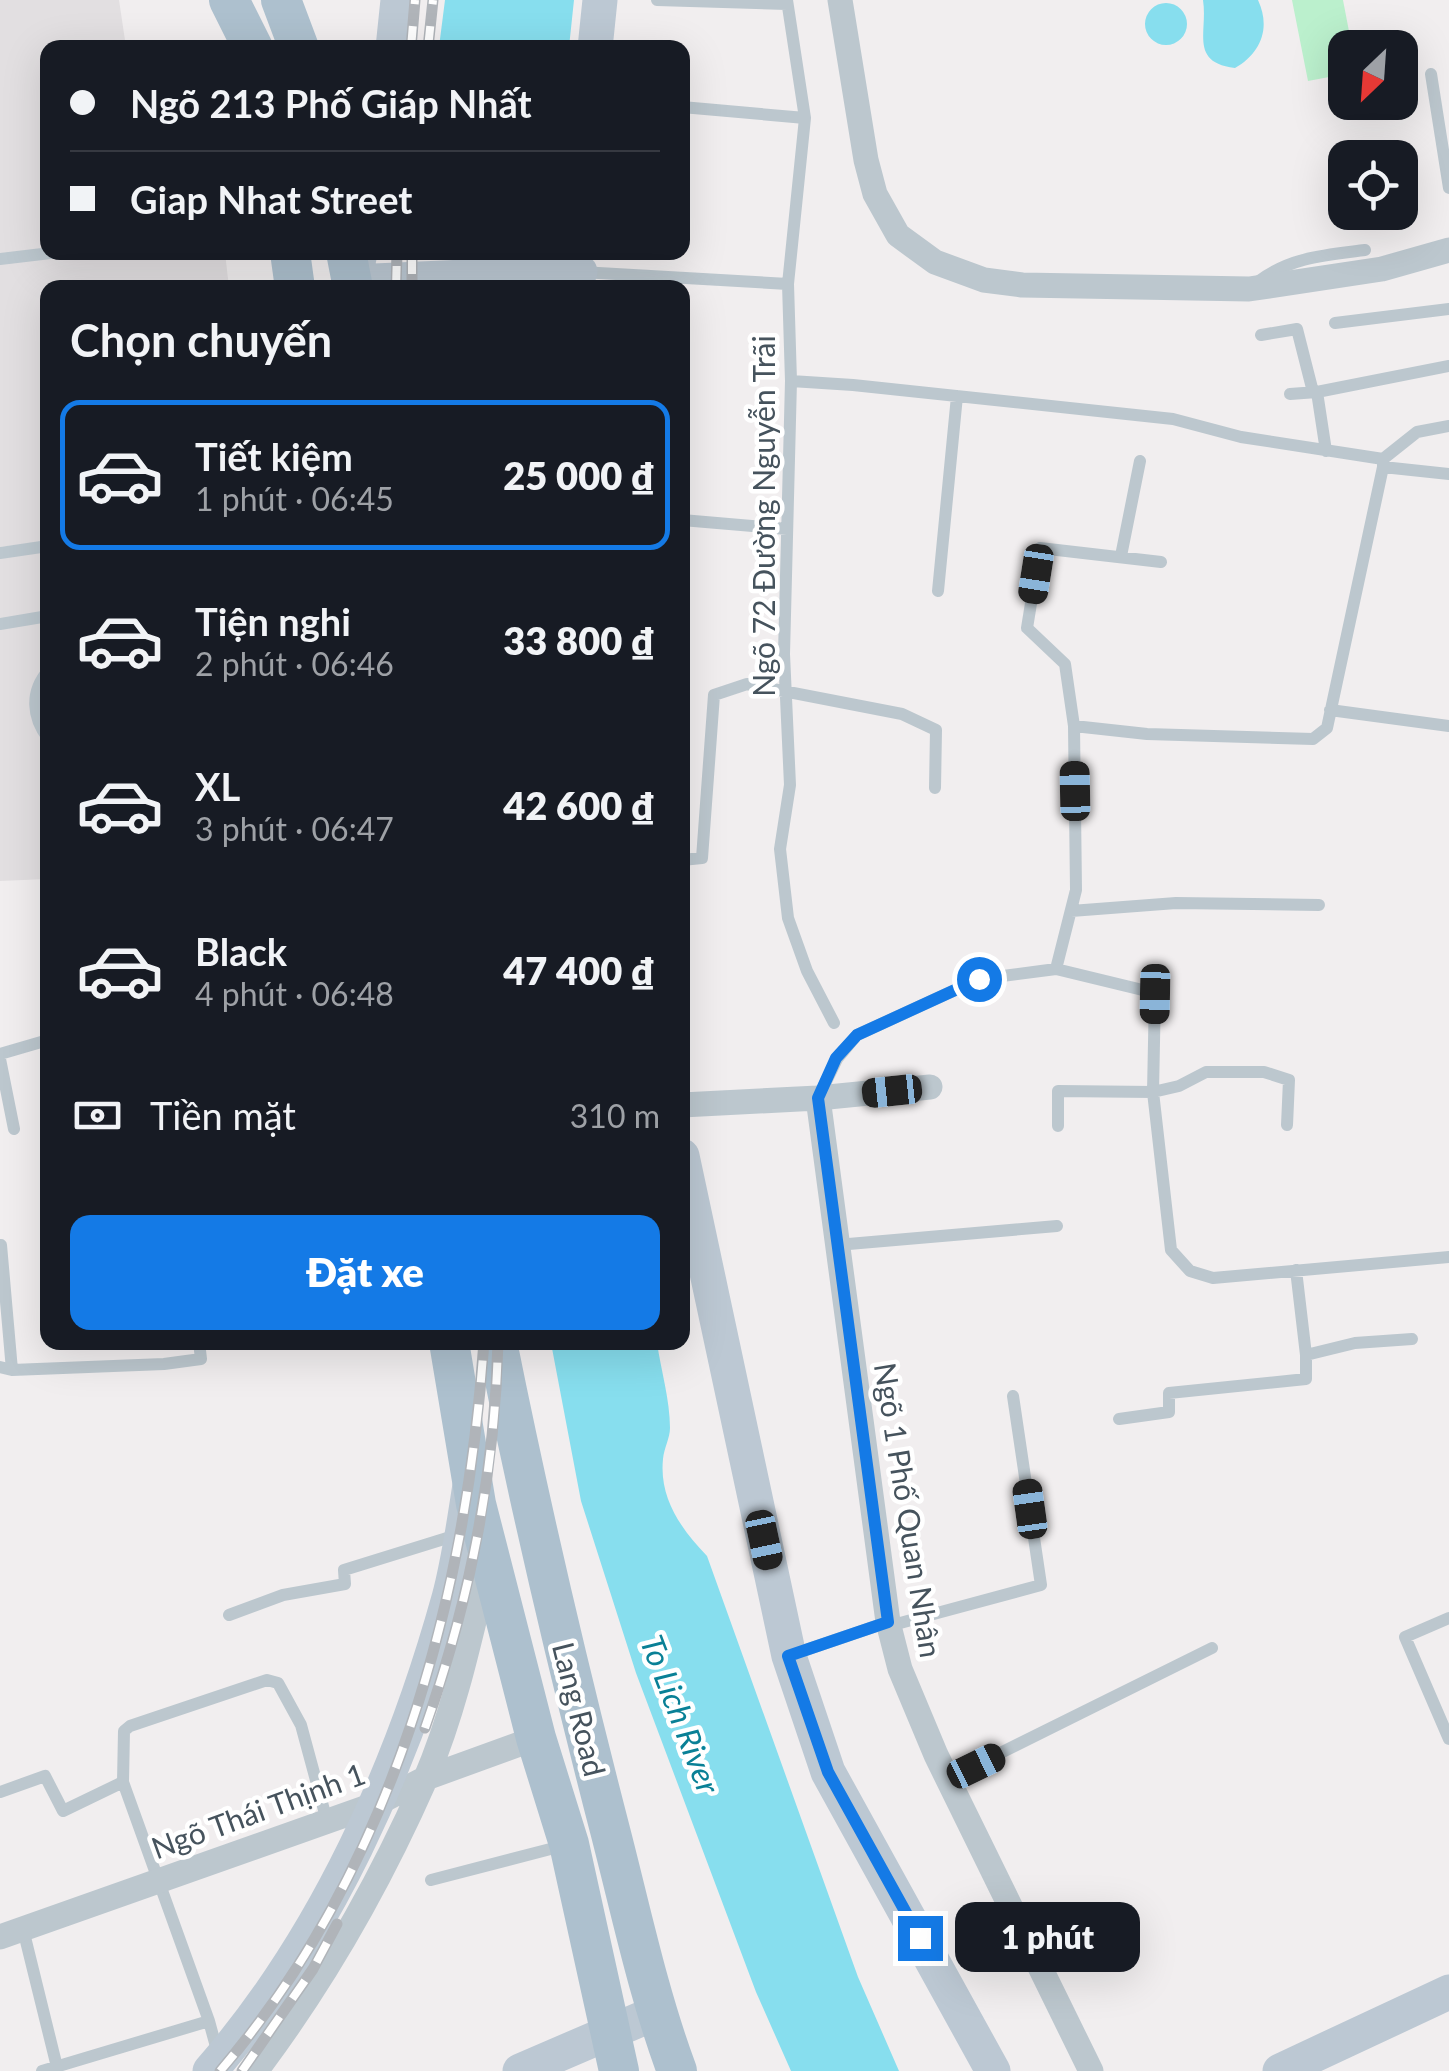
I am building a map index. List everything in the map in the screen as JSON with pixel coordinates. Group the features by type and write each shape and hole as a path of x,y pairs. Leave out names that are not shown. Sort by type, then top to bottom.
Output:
{"main road":[{"path":"229,0 249,40"},
{"path":"282,0 296,40"},
{"path":"394,40 398,0"},
{"path":"596,40 600,0"},
{"path":"353,269 406,279 572,271"},
{"path":"690,1194 788,1656 828,1772 993,2071"},
{"name":"Lang Road","path":"450,1350 472,1478 476,1545 570,1844 619,2071"},
{"name":"Lang Road","path":"499,1350 526,1490 655,2013 677,2071"},
{"path":"217,2067 274,1987 323,1906 376,1804 411,1720 450,1595 476,1545"},
{"path":"1291,2068 1444,1998"},
{"path":"520,2071 655,2013"}],"street":[{"path":"840,0 875,194 898,236 935,262 984,280 1022,285 1248,289 1382,270 1449,250"},
{"path":"690,1105 930,1087"},
{"name":"Ngõ 1 Phố Quan Nhân","path":"818,1098 888,1624 900,1670 948,1780 1092,2071"},
{"path":"256,2071 310,1994 349,1928 426,1778 465,1660 476,1545"},
{"name":"Ngõ Thái Thịnh 1","path":"12,1933 376,1804 426,1778 536,1738"}],"lane":[{"path":"657,0 787,2"},
{"name":"Ngõ 72 Đường Nguyễn Trãi","path":"787,2 804,118 788,284 785,693 790,785 780,849 788,918 834,1023"},
{"path":"1431,74 1449,188"},
{"path":"690,108 804,118"},
{"path":"1248,289 1277,267 1300,258 1366,250"},
{"path":"0,260 40,255"},
{"path":"572,271 788,284"},
{"path":"1335,323 1449,308"},
{"path":"1262,335 1297,329 1326,451"},
{"path":"1290,394 1449,366"},
{"path":"790,381 1173,419 1241,436 1449,474"},
{"path":"938,590 957,396"},
{"path":"1074,726 1147,734 1314,739 1327,728 1383,463 1417,432 1449,426"},
{"path":"1121,556 1140,462"},
{"path":"690,521 787,528"},
{"path":"0,553 40,547"},
{"path":"1056,969 1076,890 1074,726 1065,664 1027,628 1040,548 1161,562"},
{"path":"0,624 40,617"},
{"path":"40,684 35,693 40,728"},
{"path":"690,859 702,858 714,696 747,684 902,714 927,724 936,730 935,788"},
{"path":"1330,710 1449,726"},
{"path":"1071,911 1176,903 1320,905"},
{"path":"818,1098 836,1058 857,1035 979,979 1056,969 1155,994 1153,1092 1171,1250 1190,1271 1212,1278 1449,1257"},
{"path":"14,1129 0,1057 40,1043"},
{"path":"1058,1126 1058,1091 1153,1092 1179,1086 1206,1072 1264,1072 1288,1080 1287,1125"},
{"path":"837,1245 1057,1226"},
{"path":"0,1245 6,1368 164,1364 201,1359 199,1350"},
{"path":"1119,1419 1169,1412 1169,1393 1306,1379 1296,1270"},
{"path":"1306,1355 1355,1343 1412,1340"},
{"path":"788,1656 888,1624 1041,1585 1013,1396"},
{"path":"229,1616 283,1594 345,1584 344,1570 476,1545"},
{"path":"1449,1618 1405,1637 1449,1739"},
{"path":"948,1780 1212,1648"},
{"path":"217,2067 209,2021 123,1782 121,1738 130,1726 272,1680 284,1690 301,1725 327,1822"},
{"path":"0,1792 45,1776 63,1812 123,1782"},
{"path":"431,1880 570,1844"},
{"path":"12,1933 57,2067"},
{"path":"42,2071 209,2021"}],"shaded area":[{"path":"0,0 119,0 125,40 40,40 40,260 226,260 228,280 40,280 40,542 0,547"},
{"path":"40,551 40,879 0,881 0,555"}],"green space":[{"path":"1292,0 1343,0 1349,30 1328,30 1328,77 1308,81"}],"water":[{"path":"445,0 574,0 570,40 440,40"},
{"path":"1203,0 1258,0 1264,20 1261,39 1251,55 1235,68 1221,65 1206,52"},
{"path":"1166,3 1181,9 1187,24 1181,39 1166,45 1151,39 1145,24 1151,9"},
{"name":"To Lich River","path":"552,1350 658,1350 670,1417 663,1473 668,1500 681,1524 707,1556 858,1977 899,2071 791,2071 756,1992 636,1673 581,1501"}],"railway":[{"path":"412,40 415,0"},
{"path":"429,40 433,0"},
{"path":"396,280 397,260"},
{"path":"412,260 412,280"},
{"path":"220,2071 280,1993 331,1909 374,1821 410,1729 438,1634 459,1537 475,1439 483,1350"},
{"path":"425,1728 455,1634 477,1538 492,1441 498,1350"},
{"path":"242,2071 313,1969 337,1924"}],"route":[{"path":"920,1938 828,1772 788,1656 888,1622 818,1098 836,1058 857,1035 979,979"}]}
